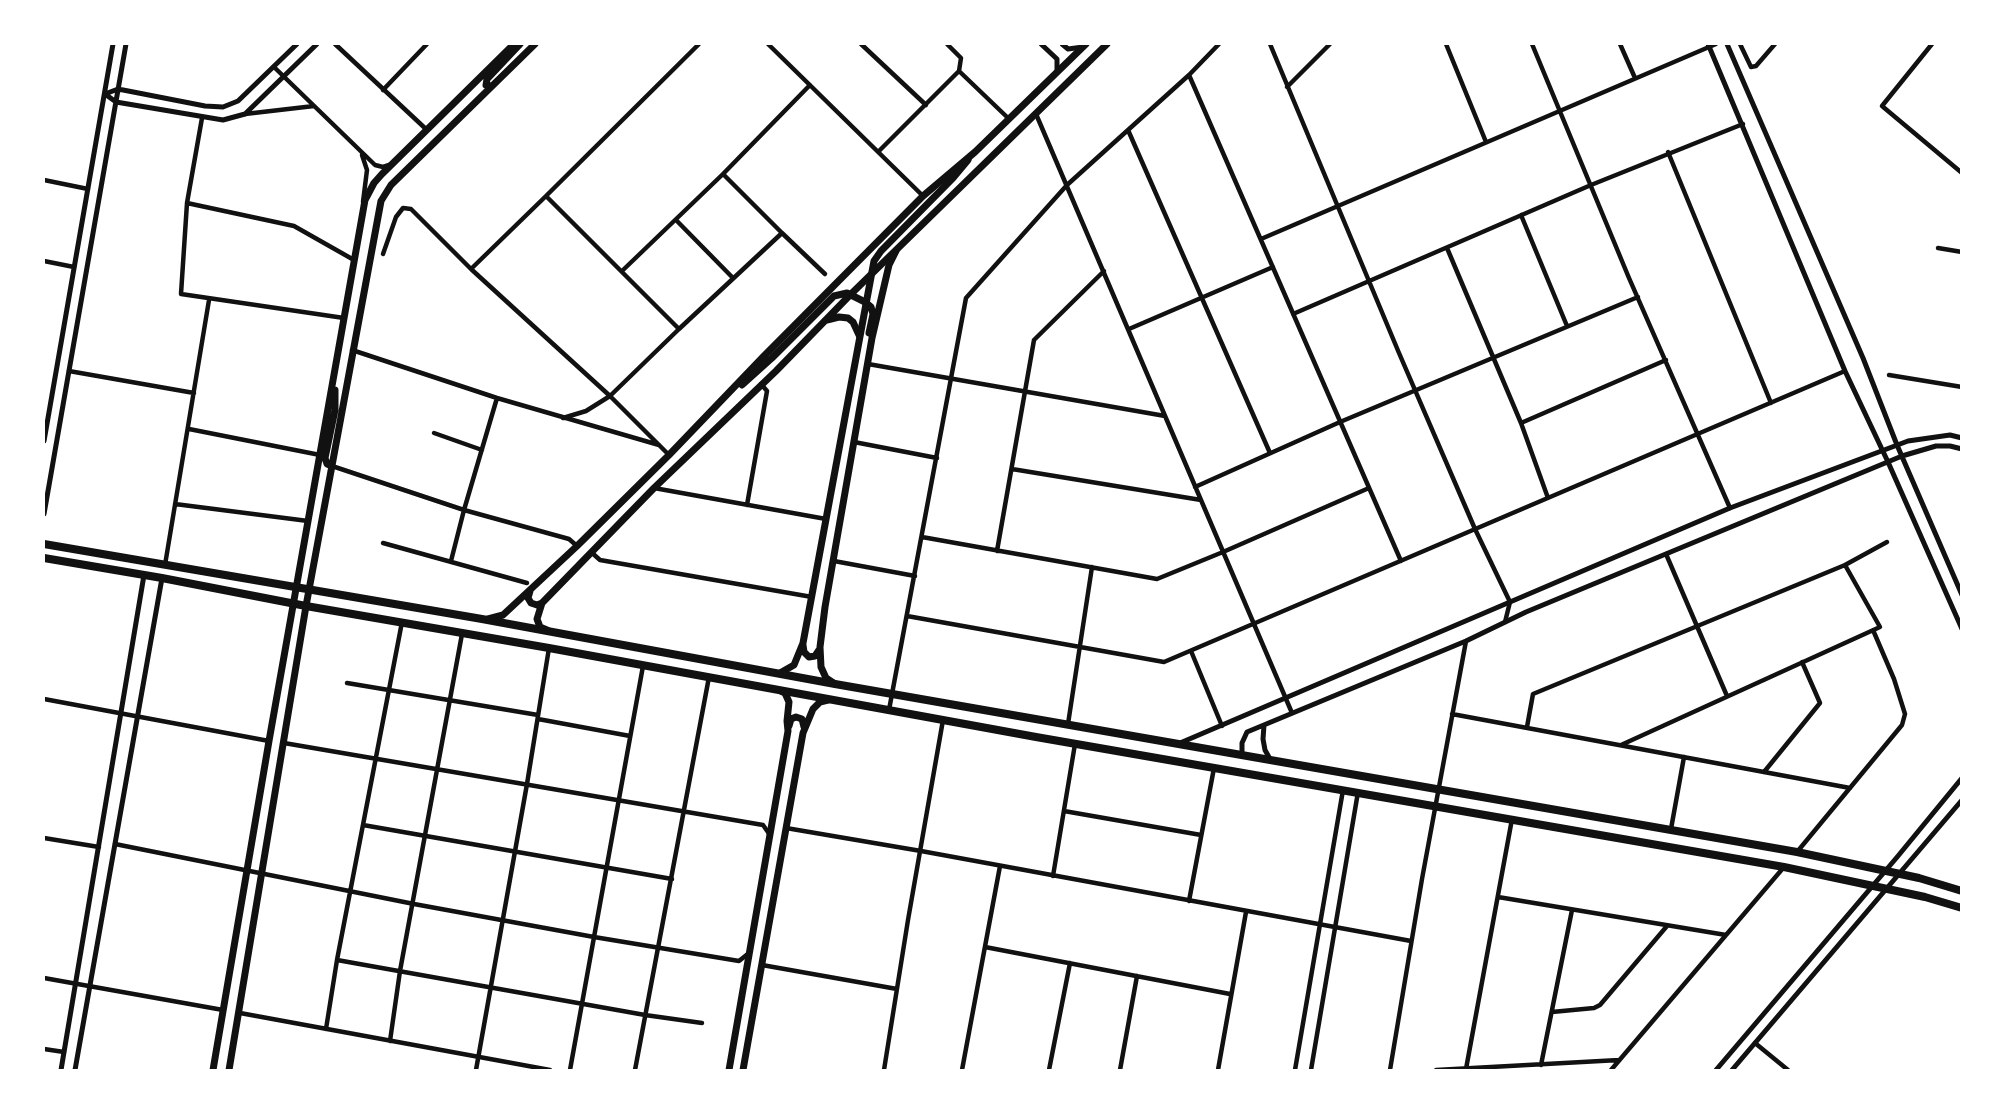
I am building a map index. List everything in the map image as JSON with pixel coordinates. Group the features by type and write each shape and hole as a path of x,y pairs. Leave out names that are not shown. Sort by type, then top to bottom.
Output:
{"highway":[{"path":"44,544 296,589 482,619 836,684 1797,852 1900,873 1962,891"},
{"path":"44,558 1075,744 1784,867 1887,888 1962,908"}],"main road":[{"path":"213,1071 362,212 374,183 514,44"},
{"path":"493,86 487,87 485,83 487,79 520,44"},
{"path":"229,1071 306,606 378,210 391,184 535,44"},
{"path":"555,633 544,629 538,623 537,615 542,603 654,488 1107,44"},
{"path":"780,674 795,665 803,643 874,261 1008,118 1084,45"},
{"path":"482,619 503,615 529,586 577,546 713,411 763,357 923,196 975,152"},
{"path":"869,354 887,273 897,249"},
{"path":"713,411 772,358 834,296 843,292 851,294 871,307 873,314 868,364 817,654 810,657 804,652 803,643"},
{"path":"824,321 840,317 848,318 853,322 859,335"},
{"path":"332,466 327,464 325,458 335,410 336,367"},
{"path":"529,586 528,598 531,603 537,605 542,603"},
{"path":"820,647 822,671 826,678 836,684"},
{"path":"778,690 785,693 789,702 788,731"},
{"path":"803,733 816,704 824,700 831,700"},
{"path":"729,1071 789,722 796,717 804,722 803,733 743,1071"}],"street":[{"path":"44,441 113,44"},
{"path":"44,514 126,44"},
{"path":"105,94 118,89 205,106 223,107 238,101 297,44"},
{"path":"245,114 317,44"},
{"path":"335,44 427,130"},
{"path":"383,90 426,44"},
{"path":"471,269 699,44"},
{"path":"768,44 923,196"},
{"path":"861,44 926,105"},
{"path":"878,152 959,71 961,58 947,44"},
{"path":"1041,44 1057,59 1057,72"},
{"path":"1062,44 1068,49 1084,45"},
{"path":"889,710 966,298 1067,185 1189,75 1219,44"},
{"path":"1270,44 1415,390 1475,529 1510,602 1505,622"},
{"path":"1287,87 1330,44"},
{"path":"1446,44 1486,142"},
{"path":"1532,44 1638,297 1730,508"},
{"path":"1620,44 1635,78"},
{"path":"1261,239 1709,45 1716,44"},
{"path":"1727,44 1863,358 1897,445 1962,595"},
{"path":"1740,44 1751,67 1756,66 1775,44"},
{"path":"1932,44 1882,106 1962,173"},
{"path":"1709,45 1845,371 1962,629"},
{"path":"274,67 361,152 379,166 392,164"},
{"path":"959,71 1008,118"},
{"path":"1189,75 1401,561"},
{"path":"622,272 810,85"},
{"path":"105,94 116,102 224,120 245,114 314,106"},
{"path":"1036,114 1292,713"},
{"path":"202,118 187,203 181,294 209,300 344,318"},
{"path":"1293,314 1591,184 1743,124"},
{"path":"1128,130 1270,453"},
{"path":"361,152 367,170 362,212"},
{"path":"1668,152 1771,403"},
{"path":"723,174 825,274"},
{"path":"44,180 88,189"},
{"path":"546,196 679,329"},
{"path":"187,203 294,226 354,260"},
{"path":"384,254 396,217 403,208 411,209 471,269 610,396 669,455"},
{"path":"1521,215 1567,326"},
{"path":"676,220 733,278"},
{"path":"563,418 586,411 610,396 782,233"},
{"path":"1447,248 1521,423 1548,498"},
{"path":"1938,248 1962,252"},
{"path":"44,261 74,267"},
{"path":"1129,329 1273,267"},
{"path":"997,551 1034,340 1104,271"},
{"path":"1195,487 1340,422 1638,297"},
{"path":"165,566 209,300"},
{"path":"352,350 497,398 660,445"},
{"path":"1521,423 1666,360"},
{"path":"868,364 1165,416"},
{"path":"69,371 194,393"},
{"path":"907,616 1164,662 1845,371"},
{"path":"1889,375 1962,387"},
{"path":"747,505 767,391 761,384"},
{"path":"451,561 497,398"},
{"path":"189,429 320,455"},
{"path":"434,433 482,450"},
{"path":"1180,743 1730,508 1908,441 1950,435 1962,438"},
{"path":"854,442 937,458"},
{"path":"1242,754 1242,742 1247,732 1466,641 1505,622 1902,456 1936,446 1962,449"},
{"path":"332,466 464,510 569,539 577,546"},
{"path":"1012,469 1201,500"},
{"path":"654,488 826,519"},
{"path":"922,537 1157,579 1369,488"},
{"path":"175,504 308,521"},
{"path":"1527,727 1533,694 1845,565 1887,542"},
{"path":"383,543 451,561 529,586"},
{"path":"591,552 600,560 812,597"},
{"path":"1666,554 1727,696"},
{"path":"834,561 915,576"},
{"path":"1621,745 1880,627 1845,565"},
{"path":"1068,724 1092,567"},
{"path":"61,1071 144,575"},
{"path":"75,1071 162,578"},
{"path":"326,1029 337,960 402,622"},
{"path":"1797,852 1902,725 1905,714 1894,679 1873,630"},
{"path":"390,1041 400,971 462,633"},
{"path":"1390,1071 1411,941 1466,641"},
{"path":"476,1071 549,648"},
{"path":"1191,651 1221,726"},
{"path":"1764,772 1820,703 1802,662"},
{"path":"570,1071 643,666"},
{"path":"635,1071 709,677"},
{"path":"347,683 450,700 630,736"},
{"path":"44,699 269,741"},
{"path":"1452,714 1850,788"},
{"path":"884,1071 943,720"},
{"path":"1264,725 1263,739 1270,759"},
{"path":"284,743 763,825 770,835"},
{"path":"1053,876 1075,744"},
{"path":"1671,830 1684,756"},
{"path":"1189,901 1214,768"},
{"path":"1716,1071 1962,778"},
{"path":"1294,1071 1343,790"},
{"path":"1311,1071 1358,792"},
{"path":"1732,1071 1962,800"},
{"path":"1064,811 1201,835"},
{"path":"1466,1069 1512,819"},
{"path":"363,825 672,879"},
{"path":"786,828 921,850 1411,941"},
{"path":"44,837 99,847"},
{"path":"115,844 263,875 594,937 739,961 749,952"},
{"path":"962,1071 1000,866"},
{"path":"1611,1071 1784,867"},
{"path":"1498,897 1726,935"},
{"path":"1541,1065 1572,910"},
{"path":"1218,1071 1246,912"},
{"path":"1551,1012 1594,1008 1600,1005 1667,926"},
{"path":"985,947 1230,994"},
{"path":"337,960 645,1015 702,1023"},
{"path":"1049,1071 1070,963"},
{"path":"762,965 897,989"},
{"path":"1120,1071 1137,976"},
{"path":"44,978 223,1010"},
{"path":"240,1013 550,1071"},
{"path":"1755,1043 1788,1071"},
{"path":"44,1048 64,1052"},
{"path":"1436,1071 1619,1060"}]}
